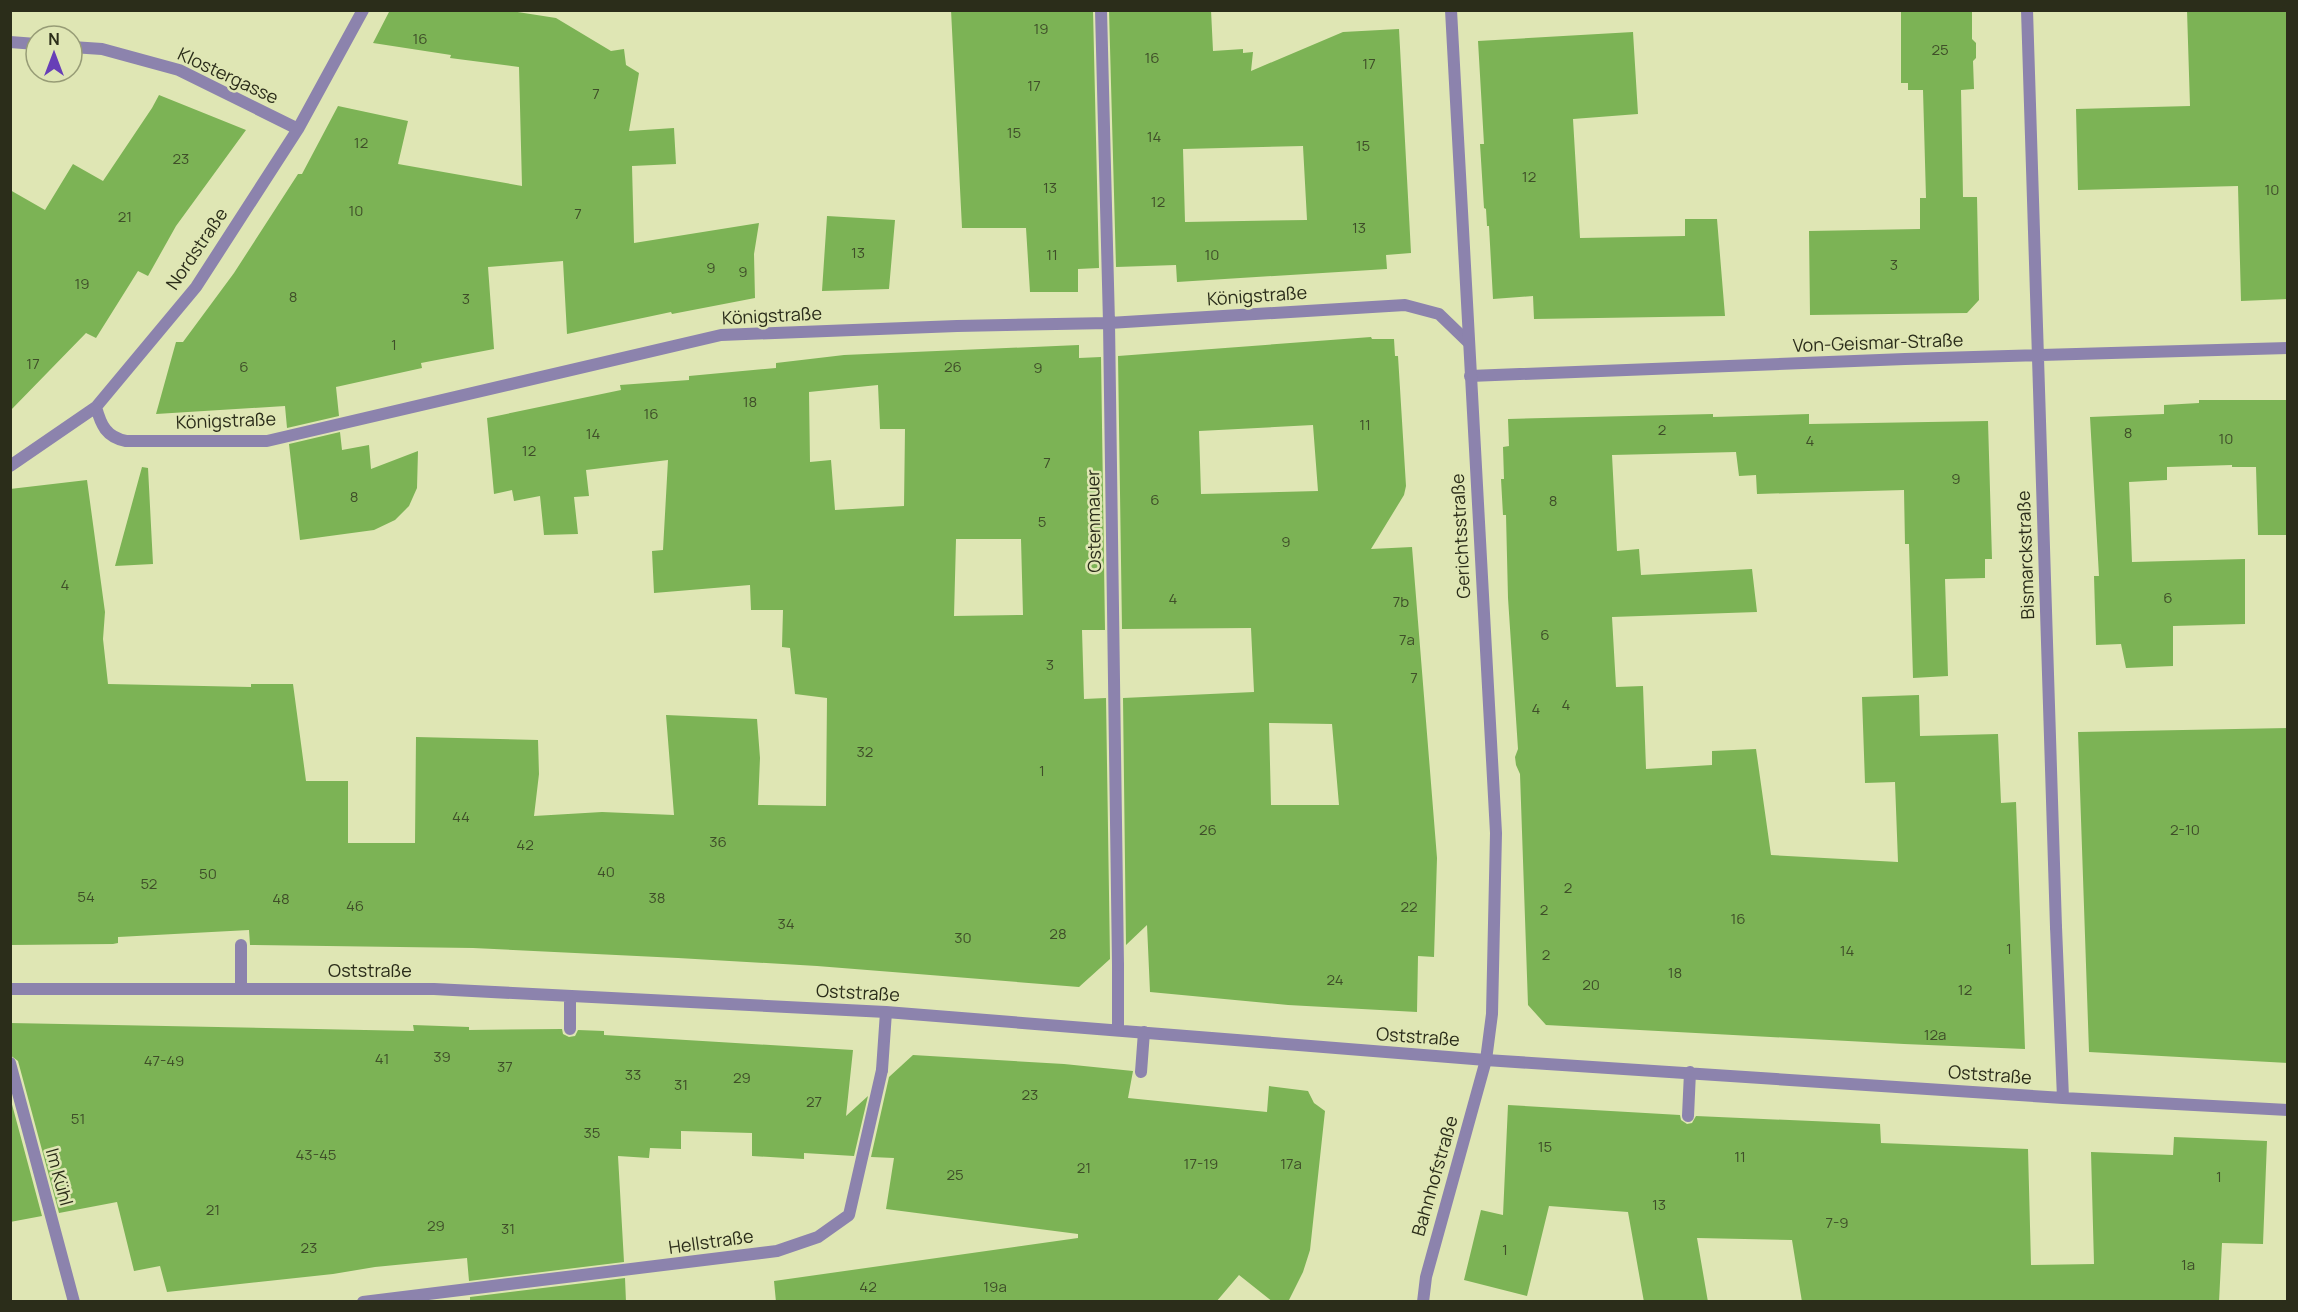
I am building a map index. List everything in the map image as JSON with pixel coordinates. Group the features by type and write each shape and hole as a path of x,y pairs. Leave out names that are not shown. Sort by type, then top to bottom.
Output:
{"street":[{"name":"Nordstraße","path":"10,466 96,407 196,286 298,129 363,10"},
{"name":"Ostenmauer","path":"1101,10 1109,323 1118,1030"},
{"name":"Gerichtsstraße","path":"1452,10 1496,833 1492,1014 1486,1060"},
{"name":"Bismarckstraße","path":"2027,10 2063,1098"},
{"name":"Klostergasse","path":"84,48 102,49 179,70 298,129"},
{"name":"Königstraße","path":"96,407 100,421 109,435 126,441 267,441 721,335 1109,323 1405,305 1439,314 1468,342"},
{"name":"Von-Geismar-Straße","path":"1470,376 2288,348"},
{"path":"241,945 241,989"},
{"name":"Oststraße","path":"10,989 434,989 886,1012 1486,1060 2063,1098 2288,1110"},
{"path":"570,996 570,1029"},
{"name":"Hellstraße","path":"363,1302 777,1251 818,1237 849,1215 882,1070 886,1012"},
{"path":"1140,1072 1144,1032"},
{"name":"Bahnhofstraße","path":"1423,1302 1426,1277 1486,1060"},
{"name":"Im Kühl","path":"10,1063 74,1302"},
{"path":"1688,1116 1690,1072"}],"building":[{"path":"390,10 504,10 556,18 611,51 624,49 626,65 639,73 629,131 674,128 676,164 632,166 634,243 759,223 754,254 755,298 672,314 671,312 567,334 563,261 488,267 494,349 421,363 422,368 336,387 339,416 287,428 285,406 156,414 176,342 183,342 234,273 298,174 302,174 338,106 408,121 398,164 522,186 519,67 450,58 451,55 373,43"},
{"path":"951,10 1093,10 1099,268 1078,269 1078,292 1030,292 1026,228 962,228"},
{"path":"1109,10 1211,10 1213,51 1243,49 1243,53 1253,52 1251,71 1343,32 1399,29 1411,253 1386,255 1387,269 1177,282 1176,265 1116,267","holes":["1303,146 1307,220 1185,222 1183,149"]},
{"path":"1901,10 1972,10 1972,39 1976,43 1976,58 1973,61 1974,89 1961,90 1963,197 1977,197 1979,300 1967,313 1810,315 1809,231 1920,229 1920,198 1926,198 1923,90 1908,90 1908,83 1901,83"},
{"path":"2187,10 2288,10 2288,299 2241,301 2238,186 2078,190 2076,109 2190,106"},
{"path":"1633,32 1638,114 1573,119 1580,238 1685,236 1685,219 1717,219 1725,316 1534,319 1533,296 1493,299 1489,226 1487,226 1486,209 1484,208 1480,144 1484,144 1478,41"},
{"path":"159,95 246,130 176,226 148,276 138,271 96,338 86,333 10,411 10,190 45,210 73,164 103,181"},
{"path":"827,216 895,220 889,289 822,291"},
{"path":"1371,337 1372,339 1394,339 1395,356 1398,356 1406,486 1404,495 1371,549 1412,547 1437,858 1434,957 1418,956 1417,1012 1288,1005 1150,992 1147,925 1126,945 1123,698 1254,692 1251,628 1122,629 1118,356","holes":["1313,425 1318,491 1201,494 1199,431","1269,723 1332,724 1339,805 1271,805"]},
{"path":"1079,345 1079,358 1101,357 1105,630 1082,630 1084,699 1106,698 1110,959 1079,987 817,966 678,958 473,948 250,945 249,930 118,937 118,943 113,944 10,945 10,489 87,480 105,612 103,639 108,684 251,687 251,684 293,684 306,781 348,781 348,843 415,843 416,737 538,740 539,774 534,816 602,812 674,815 666,715 757,719 760,758 758,805 826,806 827,698 795,694 790,648 782,647 783,610 751,610 750,585 654,593 652,551 663,550 668,460 586,470 589,496 574,497 578,534 544,535 540,496 514,501 512,490 494,494 487,418 621,390 620,385 689,380 689,376 776,368 776,363 844,355","holes":["878,385 880,429 905,429 904,506 835,510 831,460 810,462 809,392","956,539 1021,539 1023,615 954,616"]},
{"path":"2199,400 2288,400 2288,535 2258,535 2256,467 2232,467 2232,465 2167,467 2167,480 2129,482 2132,562 2245,559 2245,624 2173,626 2173,666 2126,668 2121,644 2096,645 2094,576 2099,576 2090,417 2164,414 2164,405 2199,403"},
{"path":"1713,414 1713,417 1809,414 1809,424 1988,421 1992,559 1985,559 1985,578 1945,579 1948,676 1913,678 1909,544 1905,544 1904,490 1757,494 1756,475 1739,476 1736,452 1612,455 1617,551 1639,549 1641,575 1752,569 1757,612 1612,617 1616,687 1643,686 1646,769 1712,765 1712,751 1756,749 1771,855 1898,862 1895,782 1865,783 1862,697 1919,695 1920,736 1998,734 2001,803 2016,802 2025,1049 1546,1025 1528,1005 1520,774 1515,757 1518,749 1508,598 1506,515 1503,515 1501,479 1504,479 1503,447 1509,446 1508,419"},
{"path":"340,432 342,450 369,445 371,469 418,451 417,488 409,506 395,520 374,530 300,540 289,444"},
{"path":"142,467 148,468 153,564 115,566"},
{"path":"2288,728 2288,1063 2089,1052 2078,732"},
{"path":"10,1023 414,1031 413,1025 469,1027 469,1030 562,1029 563,1034 569,1037 575,1036 578,1030 604,1031 604,1035 853,1050 846,1116 868,1096 854,1156 804,1153 804,1159 752,1156 752,1133 681,1131 681,1149 650,1148 649,1158 618,1156 624,1262 469,1281 467,1258 167,1292 160,1266 134,1271 117,1202 59,1213 18,1061 10,1055"},
{"path":"913,1055 1064,1064 1133,1071 1128,1098 1267,1112 1269,1086 1308,1091 1314,1103 1325,1111 1310,1250 1303,1272 1288,1302 1273,1302 1239,1275 1216,1302 776,1302 774,1281 1078,1238 1078,1234 886,1209 894,1158 871,1157 889,1077"},
{"path":"10,1097 42,1216 10,1222"},
{"path":"1508,1105 1680,1115 1681,1120 1687,1124 1692,1123 1696,1116 1880,1124 1881,1143 2028,1149 2031,1265 2094,1264 2091,1152 2173,1155 2174,1137 2267,1141 2263,1244 2222,1243 2219,1302 1802,1302 1792,1240 1697,1238 1708,1302 1644,1302 1628,1212 1549,1206 1527,1296 1464,1280 1481,1210 1503,1215"},
{"path":"625,1278 626,1302 470,1302 470,1297"}]}
